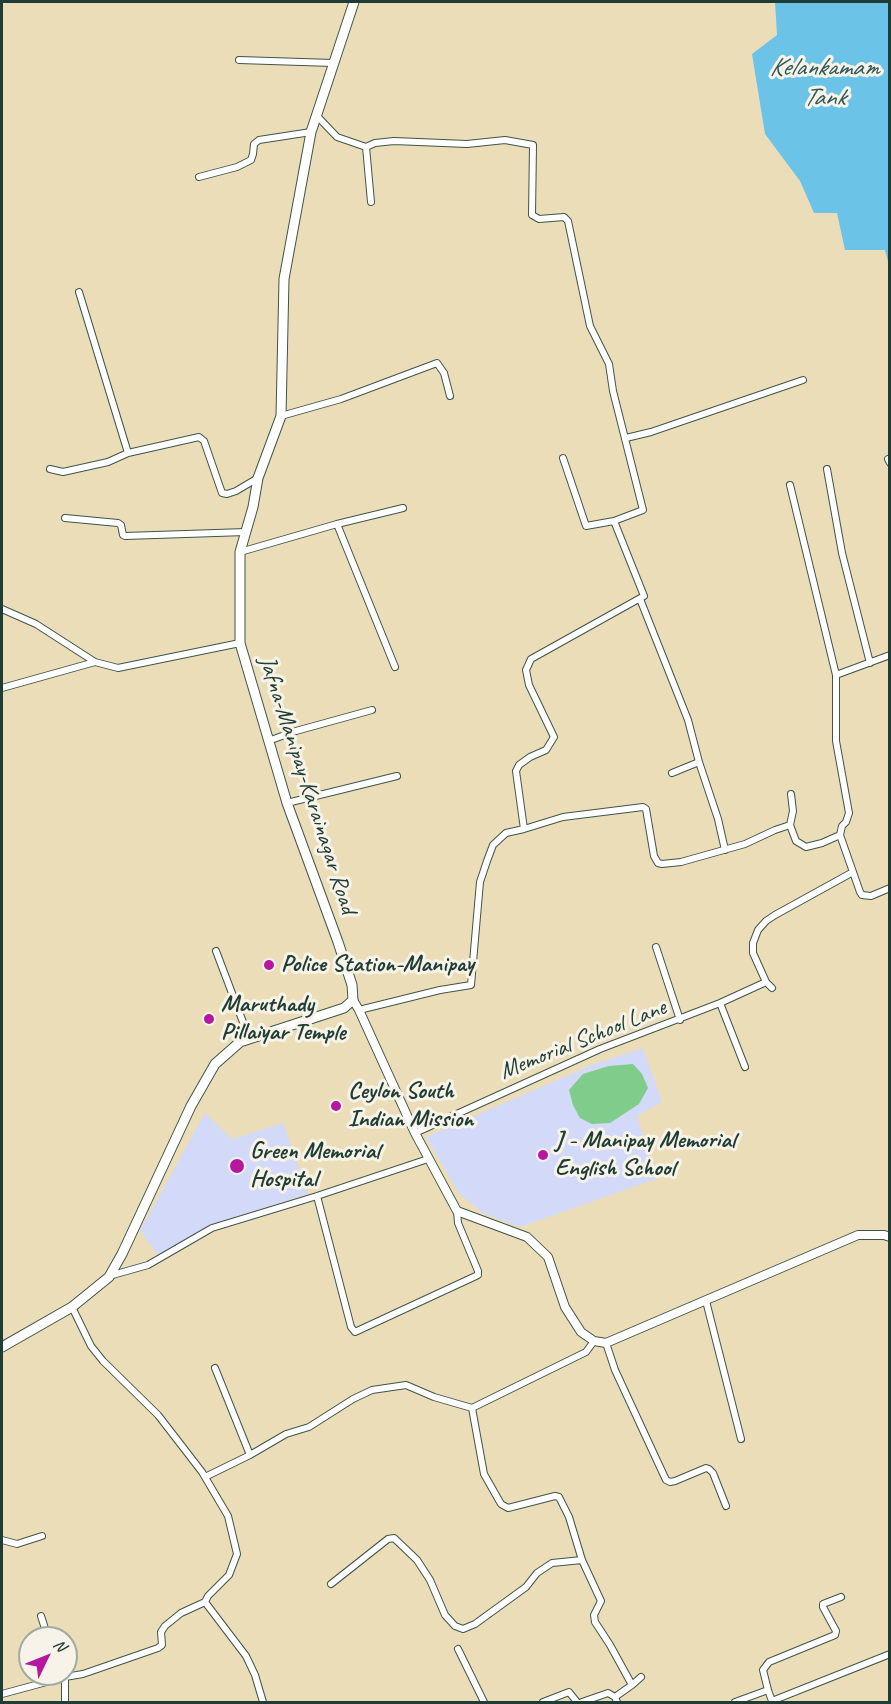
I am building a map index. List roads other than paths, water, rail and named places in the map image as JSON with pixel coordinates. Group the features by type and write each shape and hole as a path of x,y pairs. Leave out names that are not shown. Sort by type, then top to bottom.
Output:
{"main road":[{"name":"Jafna-Manipay-Karainagar Road","path":"353,1000 352,985 287,803 240,643 240,552 253,507 258,478 280,416 284,279 311,132 354,2"},
{"path":"2,1347 72,1307 109,1277 192,1106 215,1064 240,1042 344,1008 353,1000"}],"street":[{"path":"239,60 333,63"},
{"path":"317,116 337,137 366,147 375,143 394,141 467,144 505,141 533,145 532,215 539,219 564,217 568,221 590,326 609,364 613,390 643,510 614,521 586,526 563,458"},
{"path":"199,177 237,167 250,160 254,144 259,140 311,132"},
{"path":"366,147 371,202"},
{"path":"79,292 128,453"},
{"path":"280,416 341,399 437,363 444,373 450,396"},
{"path":"626,438 651,432 803,380"},
{"path":"50,469 63,472 108,462 128,453 199,437 204,441 222,493 236,491 258,478"},
{"path":"827,469 842,553 870,663"},
{"path":"790,485 836,675 836,741 849,813 840,835 860,892 865,896 871,896 890,888"},
{"path":"240,552 403,508"},
{"path":"65,518 118,523 121,525 124,536 246,532"},
{"path":"524,829 516,771 519,765 530,757 546,750 554,737 529,685 526,670 531,658 644,596 614,521"},
{"path":"337,524 395,667"},
{"path":"640,599 687,720 718,819 725,850"},
{"path":"2,609 36,624 95,662 118,668 240,643"},
{"path":"836,675 890,655"},
{"path":"2,688 95,662"},
{"path":"268,741 372,710"},
{"path":"672,773 699,762"},
{"path":"287,803 397,776"},
{"path":"791,794 790,825 796,841 806,847 840,835"},
{"path":"359,1010 440,990 471,985 480,882 493,845 506,833 563,817 643,807 654,856 658,863 662,864 681,862 745,844 790,825"},
{"path":"772,988 766,982 753,953 753,943 758,930 774,915 853,872"},
{"path":"656,947 680,1020"},
{"path":"216,951 249,1038"},
{"name":"Memorial School Lane","path":"415,1133 600,1048 680,1020 766,982"},
{"path":"317,1196 351,1327 355,1332 478,1275 458,1223 458,1211 415,1133 353,1000"},
{"path":"720,1004 744,1067"},
{"path":"109,1277 148,1265 212,1228 428,1159"},
{"path":"458,1211 527,1237 548,1257 566,1307 580,1332 594,1341 606,1343 858,1235 884,1235 890,1238"},
{"path":"706,1301 741,1439"},
{"path":"72,1307 91,1346 158,1416 205,1477 228,1516 237,1554 229,1575 205,1602 181,1613 165,1626 161,1632 162,1645 78,1674"},
{"path":"205,1477 286,1434 309,1427 353,1399 372,1390 406,1384 472,1408 586,1352 594,1341"},
{"path":"606,1343 615,1370 666,1480 675,1481 706,1468 709,1469 713,1473 726,1506"},
{"path":"215,1368 250,1455"},
{"path":"472,1408 484,1474 501,1504 508,1508 555,1496 559,1497 569,1517 582,1560 601,1601 594,1615 595,1622 632,1685"},
{"path":"2,1540 17,1544 42,1536"},
{"path":"331,1584 388,1539 394,1538 417,1560 430,1580 445,1615 454,1626 463,1629 475,1624 526,1587 537,1573 552,1563 582,1560"},
{"path":"841,1597 823,1604 836,1631 835,1635 769,1662 763,1670 772,1701 890,1654"},
{"path":"205,1602 246,1656 255,1675 263,1702"},
{"path":"40,1616 44,1626"},
{"path":"458,1649 484,1702"},
{"path":"582,1702 608,1693 616,1700 641,1677"},
{"path":"2,1694 28,1686"},
{"path":"64,1686 65,1702"},
{"path":"735,1702 768,1690"},
{"path":"543,1702 569,1692 577,1702"}],"water":[{"name":"Kelankamam Tank","path":"775,2 889,2 889,265 885,250 845,250 837,213 814,213 800,181 765,134 752,54 777,35"}],"place":[{"name":"Police Station-Manipay","path":"269,965"},
{"name":"Maruthady Pillaiyar Temple","path":"209,1019"},
{"name":"Ceylon South Indian Mission","path":"336,1106"},
{"name":"J - Manipay Memorial English School","path":"543,1155"},
{"name":"Green Memorial Hospital","path":"237,1166"}]}
